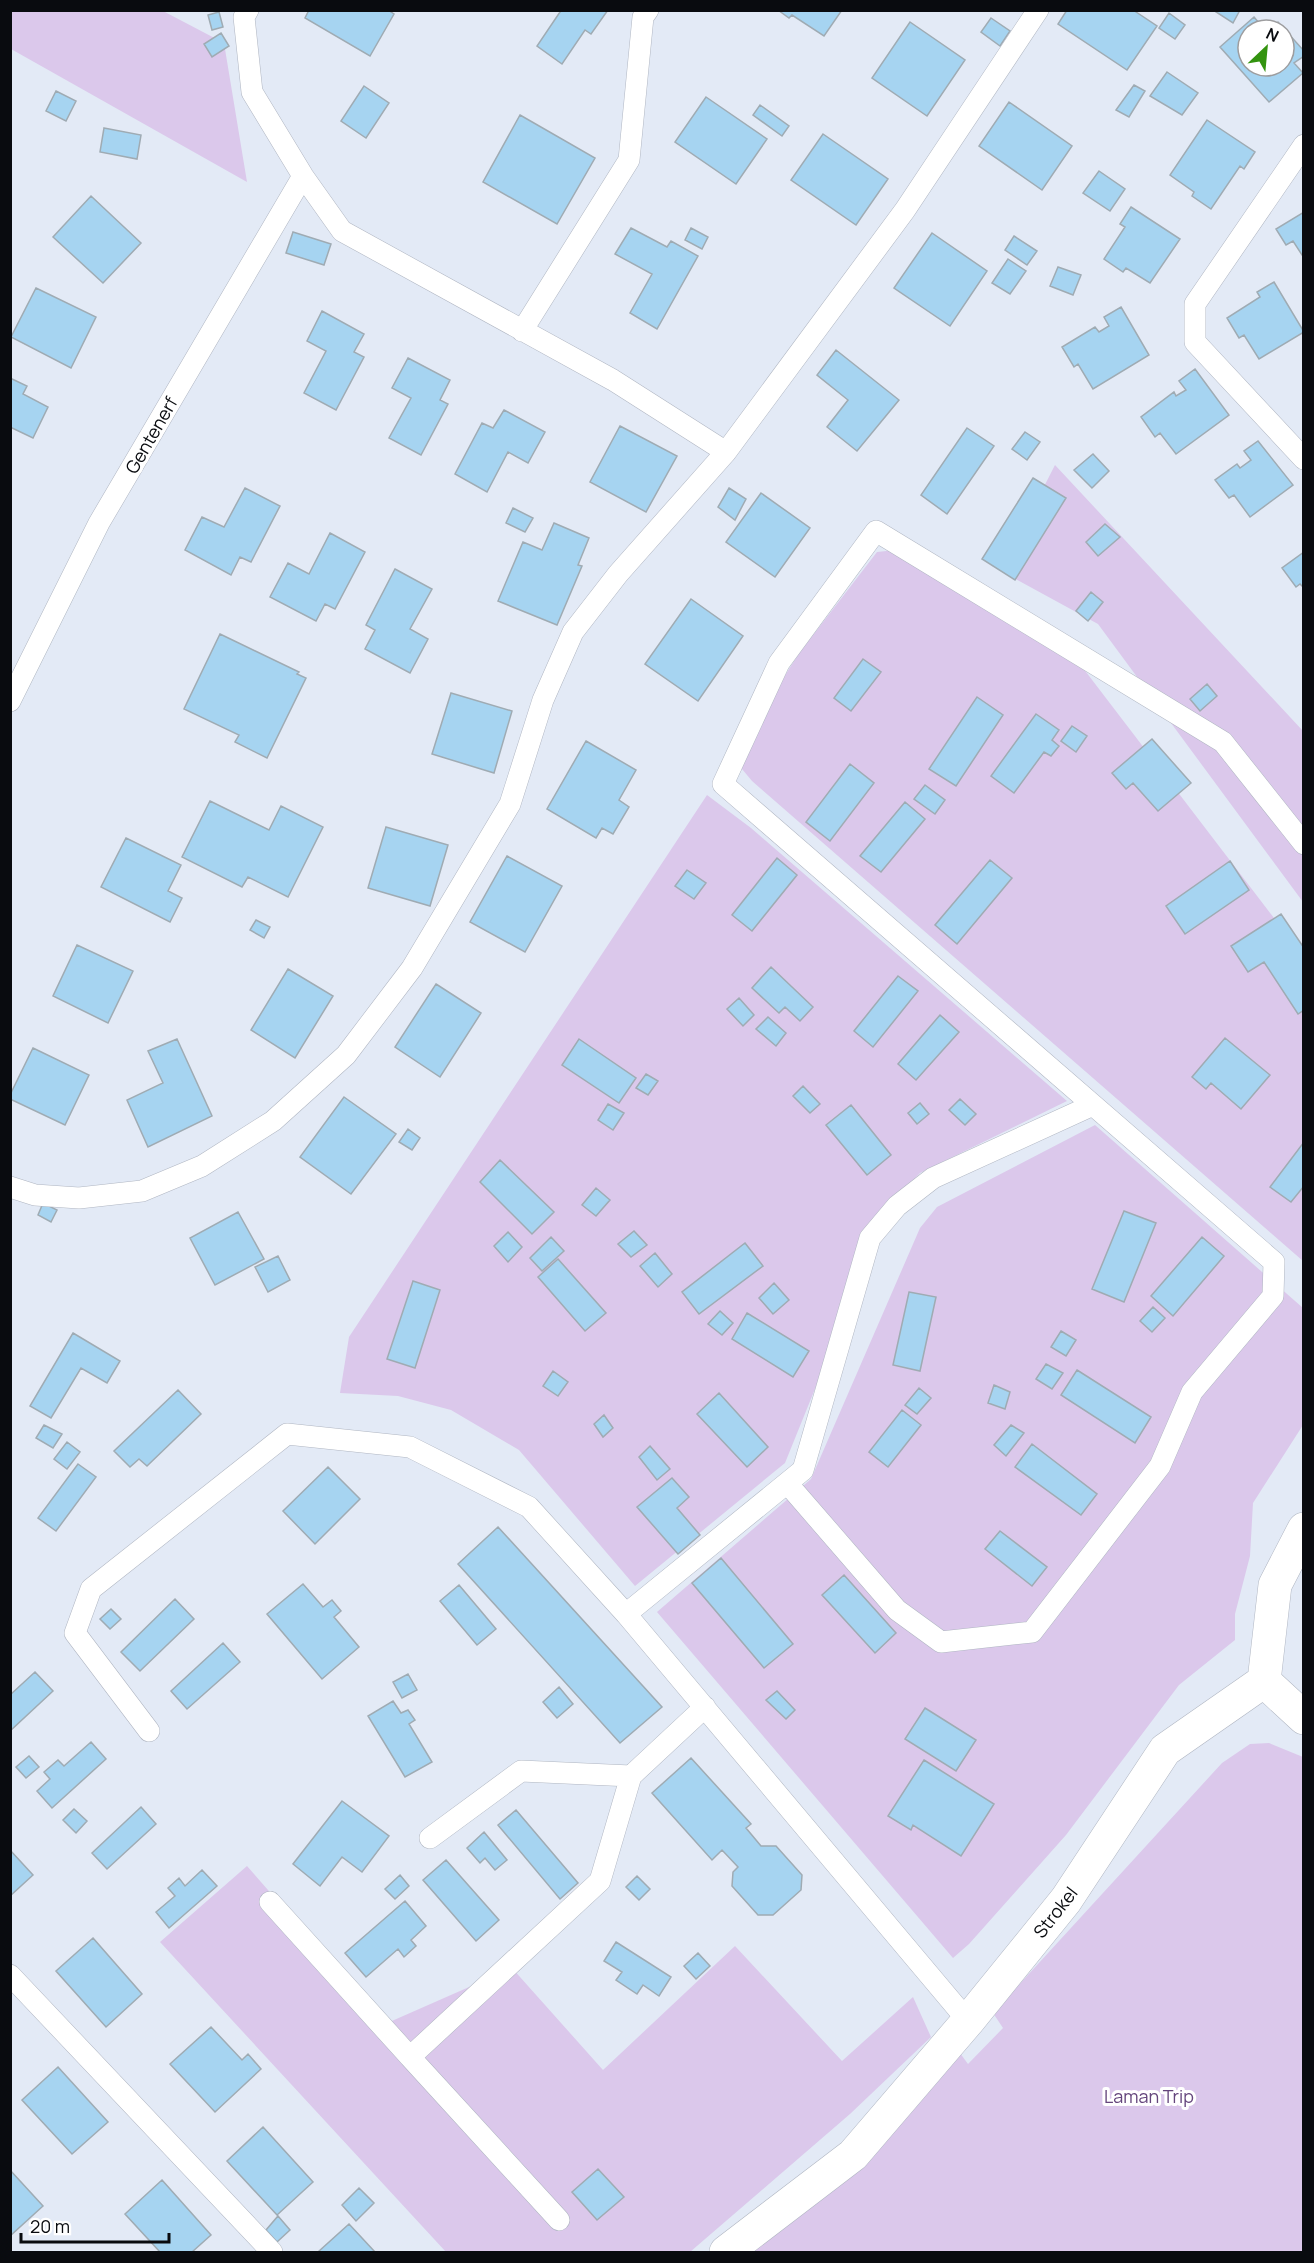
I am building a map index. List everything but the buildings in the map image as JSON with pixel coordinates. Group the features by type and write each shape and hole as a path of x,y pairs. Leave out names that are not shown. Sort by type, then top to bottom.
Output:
{"street":[{"path":"1304,1529 1275,1585 1263,1681 1304,1718"},
{"name":"Strokel","path":"726,2253 853,2156 968,2021 1066,1900 1165,1750 1263,1681"}],"lane":[{"path":"248,10 244,17 252,92 303,176 342,231 613,380 726,452"},
{"path":"522,331 629,160 643,17 648,10"},
{"path":"10,1187 35,1195 79,1198 142,1191 202,1166 273,1121 346,1055 412,968 510,804 543,700 573,632 618,574 726,452 905,210 1038,10"},
{"path":"1304,145 1195,304 1195,342 1304,459"},
{"name":"Gentenerf","path":"10,701 99,523 303,176"},
{"path":"787,1483 897,1610 941,1642 1032,1632 1160,1466 1192,1392 1273,1296 1274,1262 723,784 779,663 876,531 1223,742 1304,844"},
{"path":"626,1614 803,1470 870,1238 897,1206 933,1178 1093,1106"},
{"path":"149,1731 75,1632 91,1589 287,1434 410,1447 529,1507 626,1614 968,2021"},
{"path":"410,2057 600,1881 631,1776 705,1707"},
{"path":"430,1838 521,1771 631,1776"},
{"path":"270,1902 559,2220"},
{"path":"10,1975 272,2253"}],"green space":[{"path":"11,10 163,11 224,43 247,182 11,49"},
{"path":"1055,465 1303,731 1303,902 1098,624 1001,571"},
{"path":"896,550 1070,651 1303,956 1303,1261 752,781 732,757 800,652 877,552"},
{"path":"707,795 751,828 1067,1101 920,1173 889,1206 785,1463 635,1586 519,1450 451,1410 398,1396 340,1393 349,1337"},
{"path":"1095,1125 1303,1308 1303,1425 1253,1503 1250,1556 1235,1614 1235,1640 1179,1685 1066,1835 969,1944 953,1958 657,1612 811,1479 920,1228 937,1207"},
{"name":"Laman Trip","path":"1269,1743 1303,1757 1303,2252 749,2252 957,2049 968,2064 1003,2028 993,2013 1222,1763 1250,1744"},
{"path":"247,1866 385,2024 512,1968 603,2070 735,1946 842,2061 913,1997 931,2037 850,2114 690,2252 446,2252 160,1942"}]}
